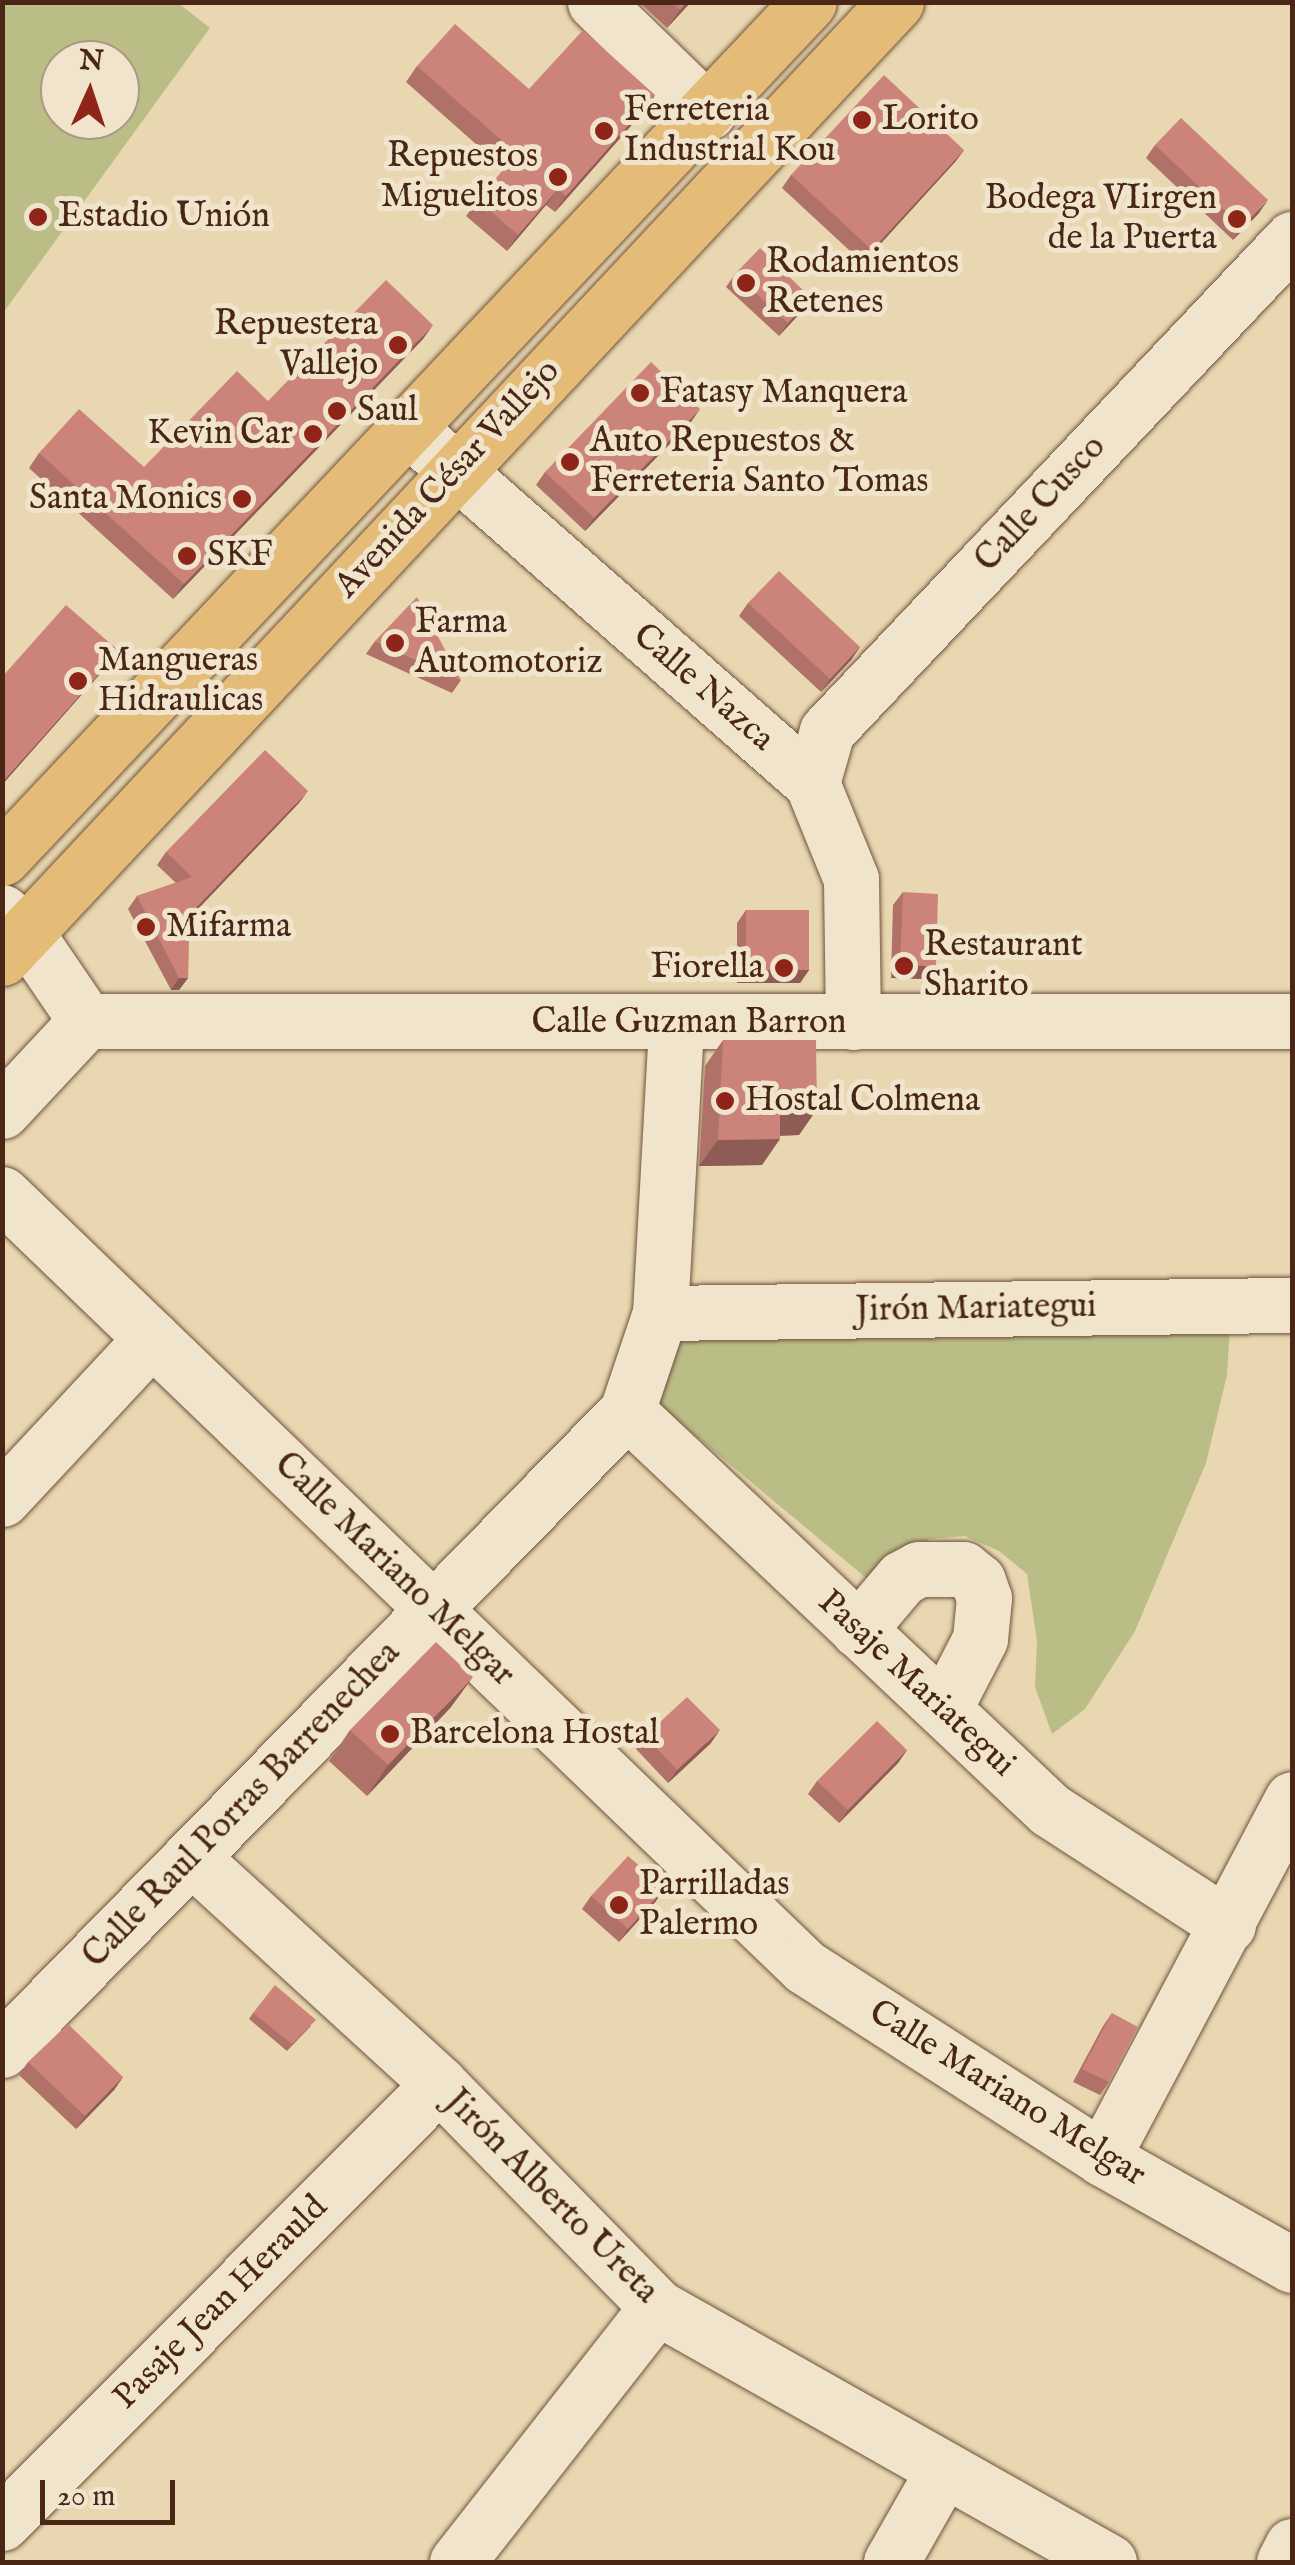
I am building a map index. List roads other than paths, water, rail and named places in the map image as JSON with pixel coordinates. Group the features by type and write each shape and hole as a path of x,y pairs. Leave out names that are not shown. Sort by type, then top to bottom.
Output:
{"main road":[{"name":"Avenida César Vallejo","path":"10,934 454,472 896,2"},
{"name":"Avenida César Vallejo","path":"2,858 410,430 804,7"},
{"path":"804,7 847,54"}],"street":[{"path":"596,2 708,112"},
{"name":"Calle Cusco","path":"812,783 827,731 1292,239"},
{"name":"Calle Nazca","path":"410,430 812,783 851,879 853,1022"},
{"path":"2,1110 86,1021 10,934"},
{"name":"Calle Guzman Barron","path":"86,1021 1292,1021"},
{"name":"Calle Raul Porras Barrenechea","path":"2,2050 627,1411 660,1312 676,1024"},
{"name":"Calle Mariano Melgar","path":"2,1194 805,1966 1102,2158 1292,2265"},
{"name":"Jirón Mariategui","path":"660,1312 1292,1305"},
{"path":"2,1498 152,1338"},
{"name":"Pasaje Mariategui","path":"627,1411 1050,1810 1228,1926"},
{"path":"858,1630 902,1578 919,1569 962,1569 978,1581 984,1598 980,1639 944,1709"},
{"path":"1102,2158 1292,1799"},
{"name":"Jirón Alberto Ureta","path":"193,1858 439,2084 657,2306 1109,2562"},
{"name":"Pasaje Jean Herauld","path":"2,2522 439,2084"},
{"path":"457,2562 657,2306"},
{"path":"891,2562 944,2469"},
{"path":"1284,2562 1292,2546"}],"place":[{"name":"Lorito","path":"862,120"},
{"name":"Ferreteria Industrial Kou","path":"604,131"},
{"name":"Repuestos Miguelitos","path":"558,177"},
{"name":"Estadio Unión","path":"38,217"},
{"name":"Bodega VIirgen de la Puerta","path":"1237,219"},
{"name":"Rodamientos Retenes","path":"746,283"},
{"name":"Repuestera Vallejo","path":"398,345"},
{"name":"Fatasy Manquera","path":"640,393"},
{"name":"Saul","path":"337,411"},
{"name":"Kevin Car","path":"313,434"},
{"name":"Auto Repuestos & Ferreteria Santo Tomas","path":"570,462"},
{"name":"Santa Monics","path":"242,499"},
{"name":"SKF","path":"187,556"},
{"name":"Farma Automotoriz","path":"395,643"},
{"name":"Mangueras Hidraulicas","path":"78,681"},
{"name":"Mifarma","path":"146,927"},
{"name":"Restaurant Sharito","path":"904,966"},
{"name":"Fiorella","path":"784,968"},
{"name":"Hostal Colmena","path":"725,1101"},
{"name":"Barcelona Hostal","path":"390,1734"},
{"name":"Parrilladas Palermo","path":"619,1905"}]}
